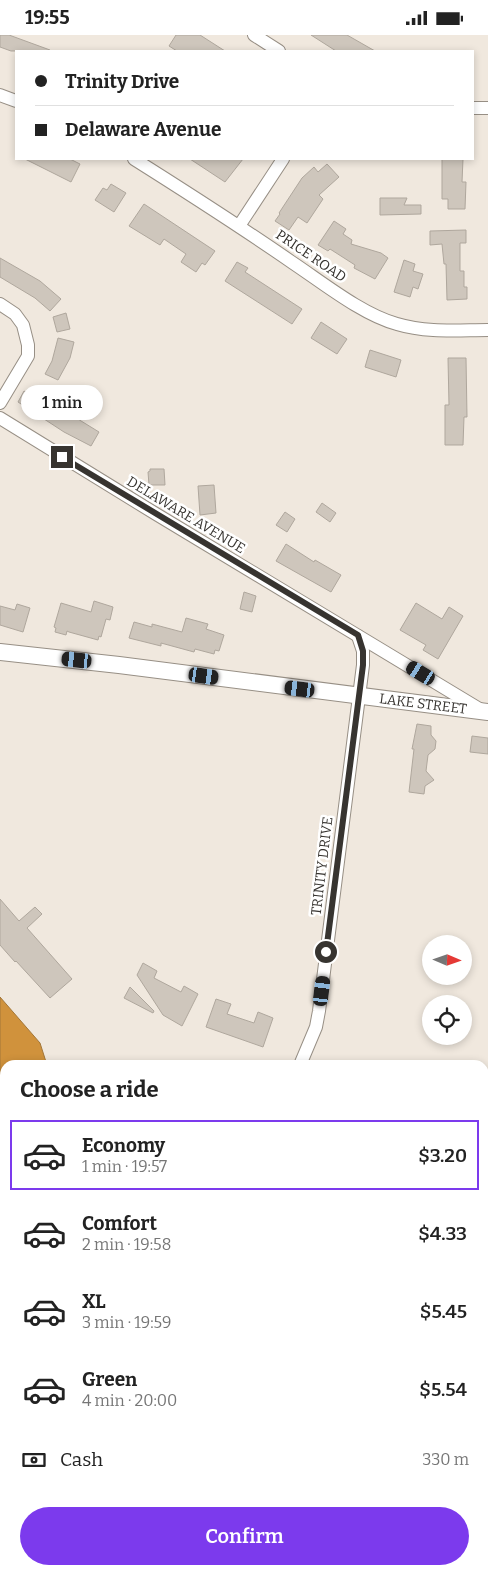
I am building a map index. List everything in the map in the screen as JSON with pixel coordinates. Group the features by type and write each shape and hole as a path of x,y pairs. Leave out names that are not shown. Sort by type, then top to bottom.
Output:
{"street":[{"path":"254,35 278,50"},
{"path":"0,95 15,101"},
{"path":"474,108 488,108"},
{"name":"PRICE ROAD","path":"136,160 239,226 353,303 396,324 443,331 488,330"},
{"path":"239,226 282,160"},
{"path":"0,304 15,314 26,334 28,345 28,357 0,403"},
{"name":"DELAWARE AVENUE","path":"0,418 156,514 486,711"},
{"path":"358,635 363,651 363,665 358,696"},
{"name":"LAKE STREET","path":"0,652 486,711"},
{"name":"TRINITY DRIVE","path":"302,1060 316,1027 319,1011 358,696"}],"shaded area":[{"path":"0,997 40,1043 45,1060 0,1060"}],"building":[{"path":"0,35 9,35 50,50 11,51 0,47"},
{"path":"176,35 200,35 223,50 175,50 169,46"},
{"path":"311,35 347,35 373,50 334,50"},
{"path":"27,160 72,160 80,164 71,182"},
{"path":"192,160 242,160 225,182"},
{"path":"442,160 463,160 462,182 466,182 465,209 448,209 448,199 442,199"},
{"path":"327,164 339,177 319,195 323,199 307,223 298,217 289,230 275,221 302,178 314,167 318,172"},
{"path":"111,184 126,193 114,212 95,200 103,188 107,190"},
{"path":"380,198 407,198 404,205 421,205 421,214 380,215"},
{"path":"144,204 215,251 205,265 202,263 196,272 181,262 186,254 164,239 160,245 129,226"},
{"path":"334,221 346,229 343,234 352,240 351,244 381,253 388,258 375,279 354,268 355,265 330,249 328,251 318,245"},
{"path":"466,230 466,243 460,243 460,271 464,271 464,287 467,287 467,299 447,300 446,264 444,264 442,244 430,245 430,231"},
{"path":"0,258 40,281 61,299 50,311 35,298 0,277"},
{"path":"404,260 415,264 413,271 423,274 418,289 413,287 410,297 394,292"},
{"path":"237,262 248,268 245,272 302,309 292,324 225,281"},
{"path":"66,313 70,329 57,332 53,317"},
{"path":"321,322 347,339 337,354 311,338"},
{"path":"58,338 74,342 70,358 58,380 45,374 52,361"},
{"path":"370,350 401,360 396,377 365,367"},
{"path":"448,358 466,358 467,417 464,417 463,445 445,445 445,405 449,405"},
{"path":"24,391 30,394 34,392 99,432 91,446 64,432 18,402"},
{"path":"150,469 164,469 165,485 149,485 148,472"},
{"path":"214,485 216,513 200,515 198,486"},
{"path":"322,503 336,513 330,522 316,512"},
{"path":"285,512 295,519 287,532 276,525"},
{"path":"286,544 314,562 315,560 341,575 331,592 276,561"},
{"path":"244,592 256,596 252,612 240,609"},
{"path":"94,601 113,607 110,620 106,619 101,637 99,636 98,640 67,631 66,635 55,632 56,628 54,627 61,603 91,612"},
{"path":"416,603 442,619 449,607 463,616 438,659 423,650 426,645 400,630"},
{"path":"17,604 30,608 23,632 0,625 0,606 15,610"},
{"path":"186,618 208,624 206,629 224,635 219,651 215,650 214,654 195,649 194,652 161,643 161,646 129,638 134,622 152,627 152,624 182,632"},
{"path":"417,724 431,726 431,735 436,741 435,749 428,755 426,771 434,780 425,786 424,794 409,792 414,749 412,749"},
{"path":"472,736 488,738 488,754 470,752"},
{"path":"0,899 19,921 35,907 42,914 27,928 72,979 50,998 0,945"},
{"path":"143,963 157,971 154,978 181,992 184,986 198,994 182,1026 163,1015 137,975"},
{"path":"130,987 154,1011 153,1013 124,998"},
{"path":"216,999 231,1004 227,1014 254,1023 258,1012 273,1018 263,1047 206,1027"}],"route":[{"path":"62,457 358,635 363,651 363,665 326,952"}]}
